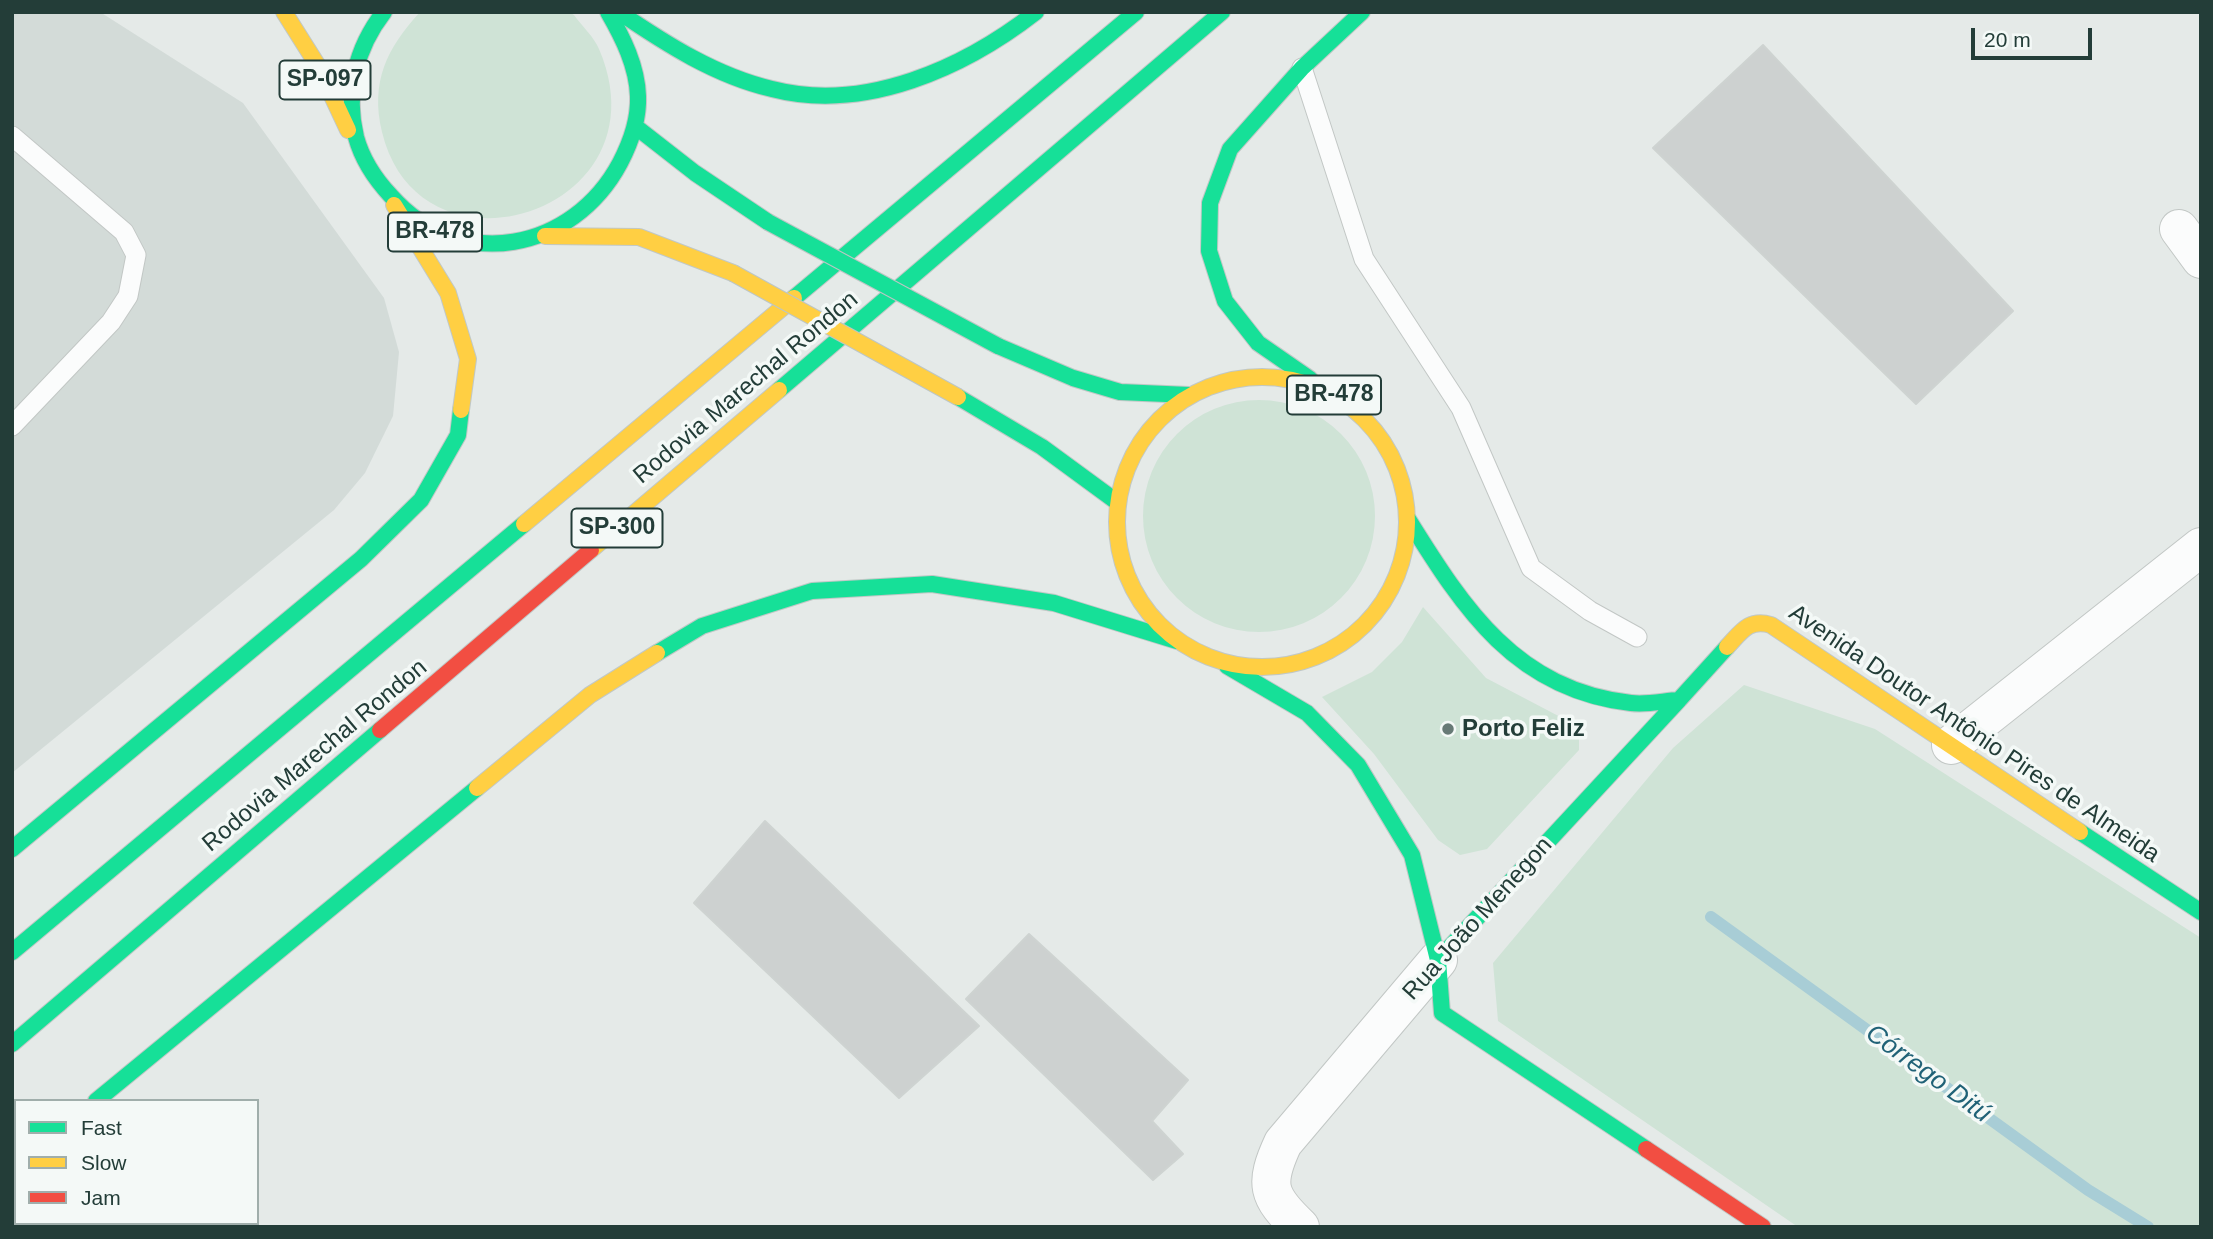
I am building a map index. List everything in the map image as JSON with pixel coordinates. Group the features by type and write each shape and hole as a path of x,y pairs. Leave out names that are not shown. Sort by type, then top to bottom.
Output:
{"main road":[{"name":"SP-097","path":"284,12 318,66 359,151"},
{"path":"359,151 350,108 355,64 374,23 384,12"},
{"path":"545,236 587,211 619,173 636,127 637,87 628,47 608,12"},
{"path":"619,12 667,46 715,69 772,90 842,96 911,82 957,64 1015,31 1036,12"},
{"name":"Rodovia Marechal Rondon","path":"12,952 1136,12"},
{"name":"Rodovia Marechal Rondon","path":"12,1044 1222,12"},
{"path":"1324,388 1258,343 1226,301 1209,251 1210,203 1230,149 1303,68 1362,12"},
{"name":"BR-478","path":"636,127 695,173 768,222 998,346 1073,378 1120,392 1189,395 1233,378 1279,376 1324,388 1362,415 1387,445 1402,481 1408,519 1457,599 1492,640 1537,673 1579,694 1632,703 1679,700"},
{"name":"BR-478","path":"359,151 394,205 426,229 464,243 505,245 545,236 639,237 733,273 958,397 1042,447 1117,502"},
{"path":"12,849 361,559 421,500 458,435 468,359 448,293 394,205"},
{"path":"1177,641 1148,614 1128,580 1117,541 1117,502 1130,459 1155,422 1189,395"},
{"path":"1227,666 1261,668 1306,660 1348,639 1380,607 1401,565 1408,519"},
{"path":"98,1099 590,695 702,626 812,591 932,584 1054,603 1177,641 1227,666 1307,713 1357,765 1412,855 1438,960 1443,1013 1763,1227"},
{"name":"Avenida Doutor Antônio Pires de Almeida","path":"1679,700 1747,625 1759,621 1771,625 2201,912"},
{"name":"Rua João Menegon","path":"1438,960 1679,700"}],"street":[{"path":"2179,229 2201,259"},
{"path":"1951,745 2201,547"},
{"name":"Rua João Menegon","path":"1300,1227 1277,1205 1269,1172 1283,1143 1438,960"}],"lane":[{"path":"1303,68 1364,259 1461,408 1531,568 1590,611 1637,637"},
{"path":"12,135 124,232 136,255 128,296 111,322 12,426"}],"shaded area":[{"path":"12,12 100,12 243,103 384,298 399,352 393,416 365,473 334,510 12,773"}],"green space":[{"path":"420,12 569,12 574,15 599,49 611,106 600,153 571,189 531,211 486,218 442,209 405,180 382,132 378,97 384,67 390,53"},
{"path":"1248,400 1270,400 1314,413 1333,426 1349,442 1367,471 1375,516 1367,561 1356,581 1333,606 1304,624 1270,632 1248,632 1204,619 1185,606 1169,590 1151,561 1143,527 1143,505 1156,461 1169,442 1185,426 1214,408"},
{"path":"1423,607 1486,678 1568,721 1579,733 1579,750 1487,849 1460,855 1438,840 1374,754 1322,697 1372,672 1402,642"},
{"path":"1744,685 1875,729 2201,938 2201,1227 1798,1227 1498,1021 1493,963 1673,748"},
{"path":"221,1225 222,1227 54,1227"}],"building":[{"path":"1763,45 2013,311 1916,404 1653,148"},
{"path":"765,821 979,1026 899,1098 694,903"},
{"path":"1029,934 1188,1080 1152,1121 1183,1154 1153,1180 966,999"}],"waterway":[{"name":"Córrego Ditú","path":"1711,917 2088,1190 2148,1227"}],"traffic: fast":[{"path":"384,12 366,40 355,71 353,120 362,153 385,189 419,221 449,236 481,243 514,242 545,233 574,216 599,193 620,163 634,131 638,96 628,52 608,12"},
{"path":"619,12 673,47 731,76 772,89 807,95 842,95 877,90 912,80 977,51 1036,12"},
{"path":"794,298 1136,12"},
{"path":"779,390 1222,12"},
{"path":"1310,379 1258,343 1225,301 1209,251 1210,203 1230,149 1302,68 1362,12"},
{"path":"636,127 695,173 768,222"},
{"path":"768,222 998,346"},
{"path":"998,346 1073,378 1120,392 1189,395"},
{"path":"958,397 1042,447 1117,502"},
{"path":"12,849 361,559 421,500 458,435 461,410"},
{"path":"1408,519 1450,584 1497,640 1525,663 1556,681 1591,695 1631,703 1679,700 1727,647"},
{"path":"12,952 524,524"},
{"path":"657,653 702,626 812,591 932,584 1054,603 1177,641"},
{"path":"1227,666 1307,713 1358,765 1412,855 1438,960 1442,1013 1646,1149"},
{"path":"1438,960 1679,700"},
{"path":"12,1044 380,730"},
{"path":"98,1099 477,788"},
{"path":"2080,832 2201,912"}],"traffic: slow":[{"path":"284,12 318,66 348,130"},
{"path":"394,205 448,293 468,359 461,410"},
{"path":"545,236 639,237 733,273"},
{"path":"733,273 958,397"},
{"path":"524,524 794,298"},
{"path":"1248,377 1276,377 1318,388 1343,401 1365,419 1383,441 1396,466 1407,508 1407,522 1407,536 1396,578 1383,603 1365,625 1343,643 1318,656 1276,667 1248,667 1206,656 1181,643 1159,625 1141,603 1128,578 1117,536 1117,508 1128,466 1141,441 1159,419 1181,401 1206,388 1248,377"},
{"path":"591,550 779,390"},
{"path":"1727,647 1751,625 1771,625 2080,832"},
{"path":"477,788 590,695 657,653"}],"traffic: jam":[{"path":"380,730 591,550"},
{"path":"1646,1149 1763,1227"}],"place":[{"name":"Porto Feliz","path":"1448,729"}]}
